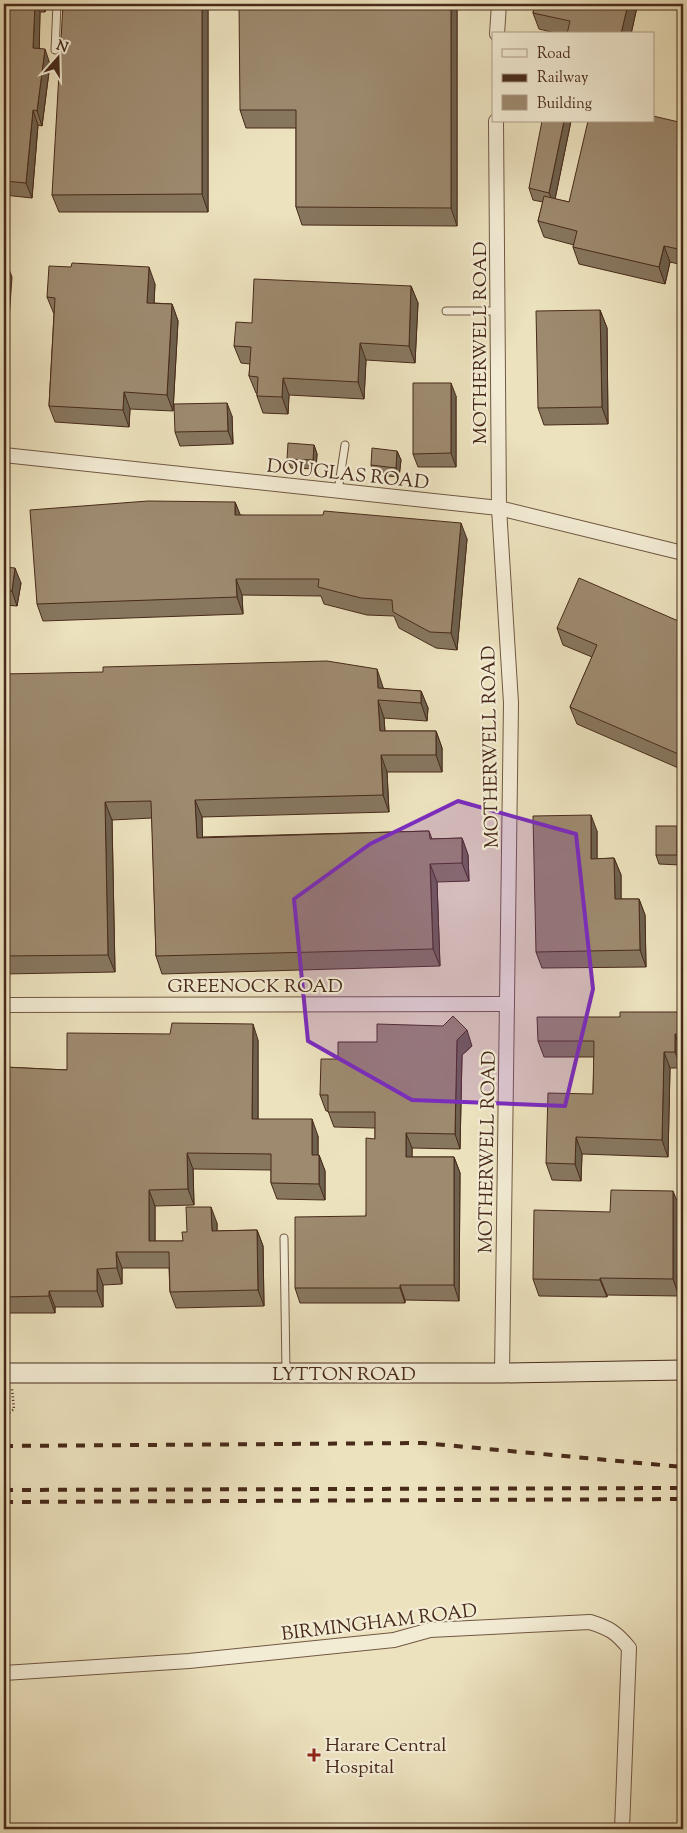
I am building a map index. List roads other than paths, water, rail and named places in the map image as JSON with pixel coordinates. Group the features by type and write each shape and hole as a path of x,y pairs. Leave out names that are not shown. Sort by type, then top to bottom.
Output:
{"main road":[{"name":"LYTTON ROAD","path":"7,1373 502,1374 683,1370"}],"street":[{"path":"497,32 499,4"},
{"name":"MOTHERWELL ROAD","path":"496,122 499,508 511,703 502,1374"},
{"name":"DOUGLAS ROAD","path":"4,455 499,508 683,553"},
{"name":"GREENOCK ROAD","path":"4,1005 507,1004"},
{"name":"BIRMINGHAM ROAD","path":"4,1673 189,1661 394,1640 430,1630 590,1622 604,1626 617,1633 629,1648 622,1829"}],"lane":[{"path":"55,50 57,4"},
{"path":"446,311 498,311"},
{"path":"338,491 345,445"},
{"path":"284,1238 286,1373"}],"railway":[{"path":"4,1446 423,1443 683,1467"},
{"path":"4,1490 683,1488"},
{"path":"4,1502 683,1499"}],"place":[{"name":"Harare Central Hospital","path":"314,1755"}]}
